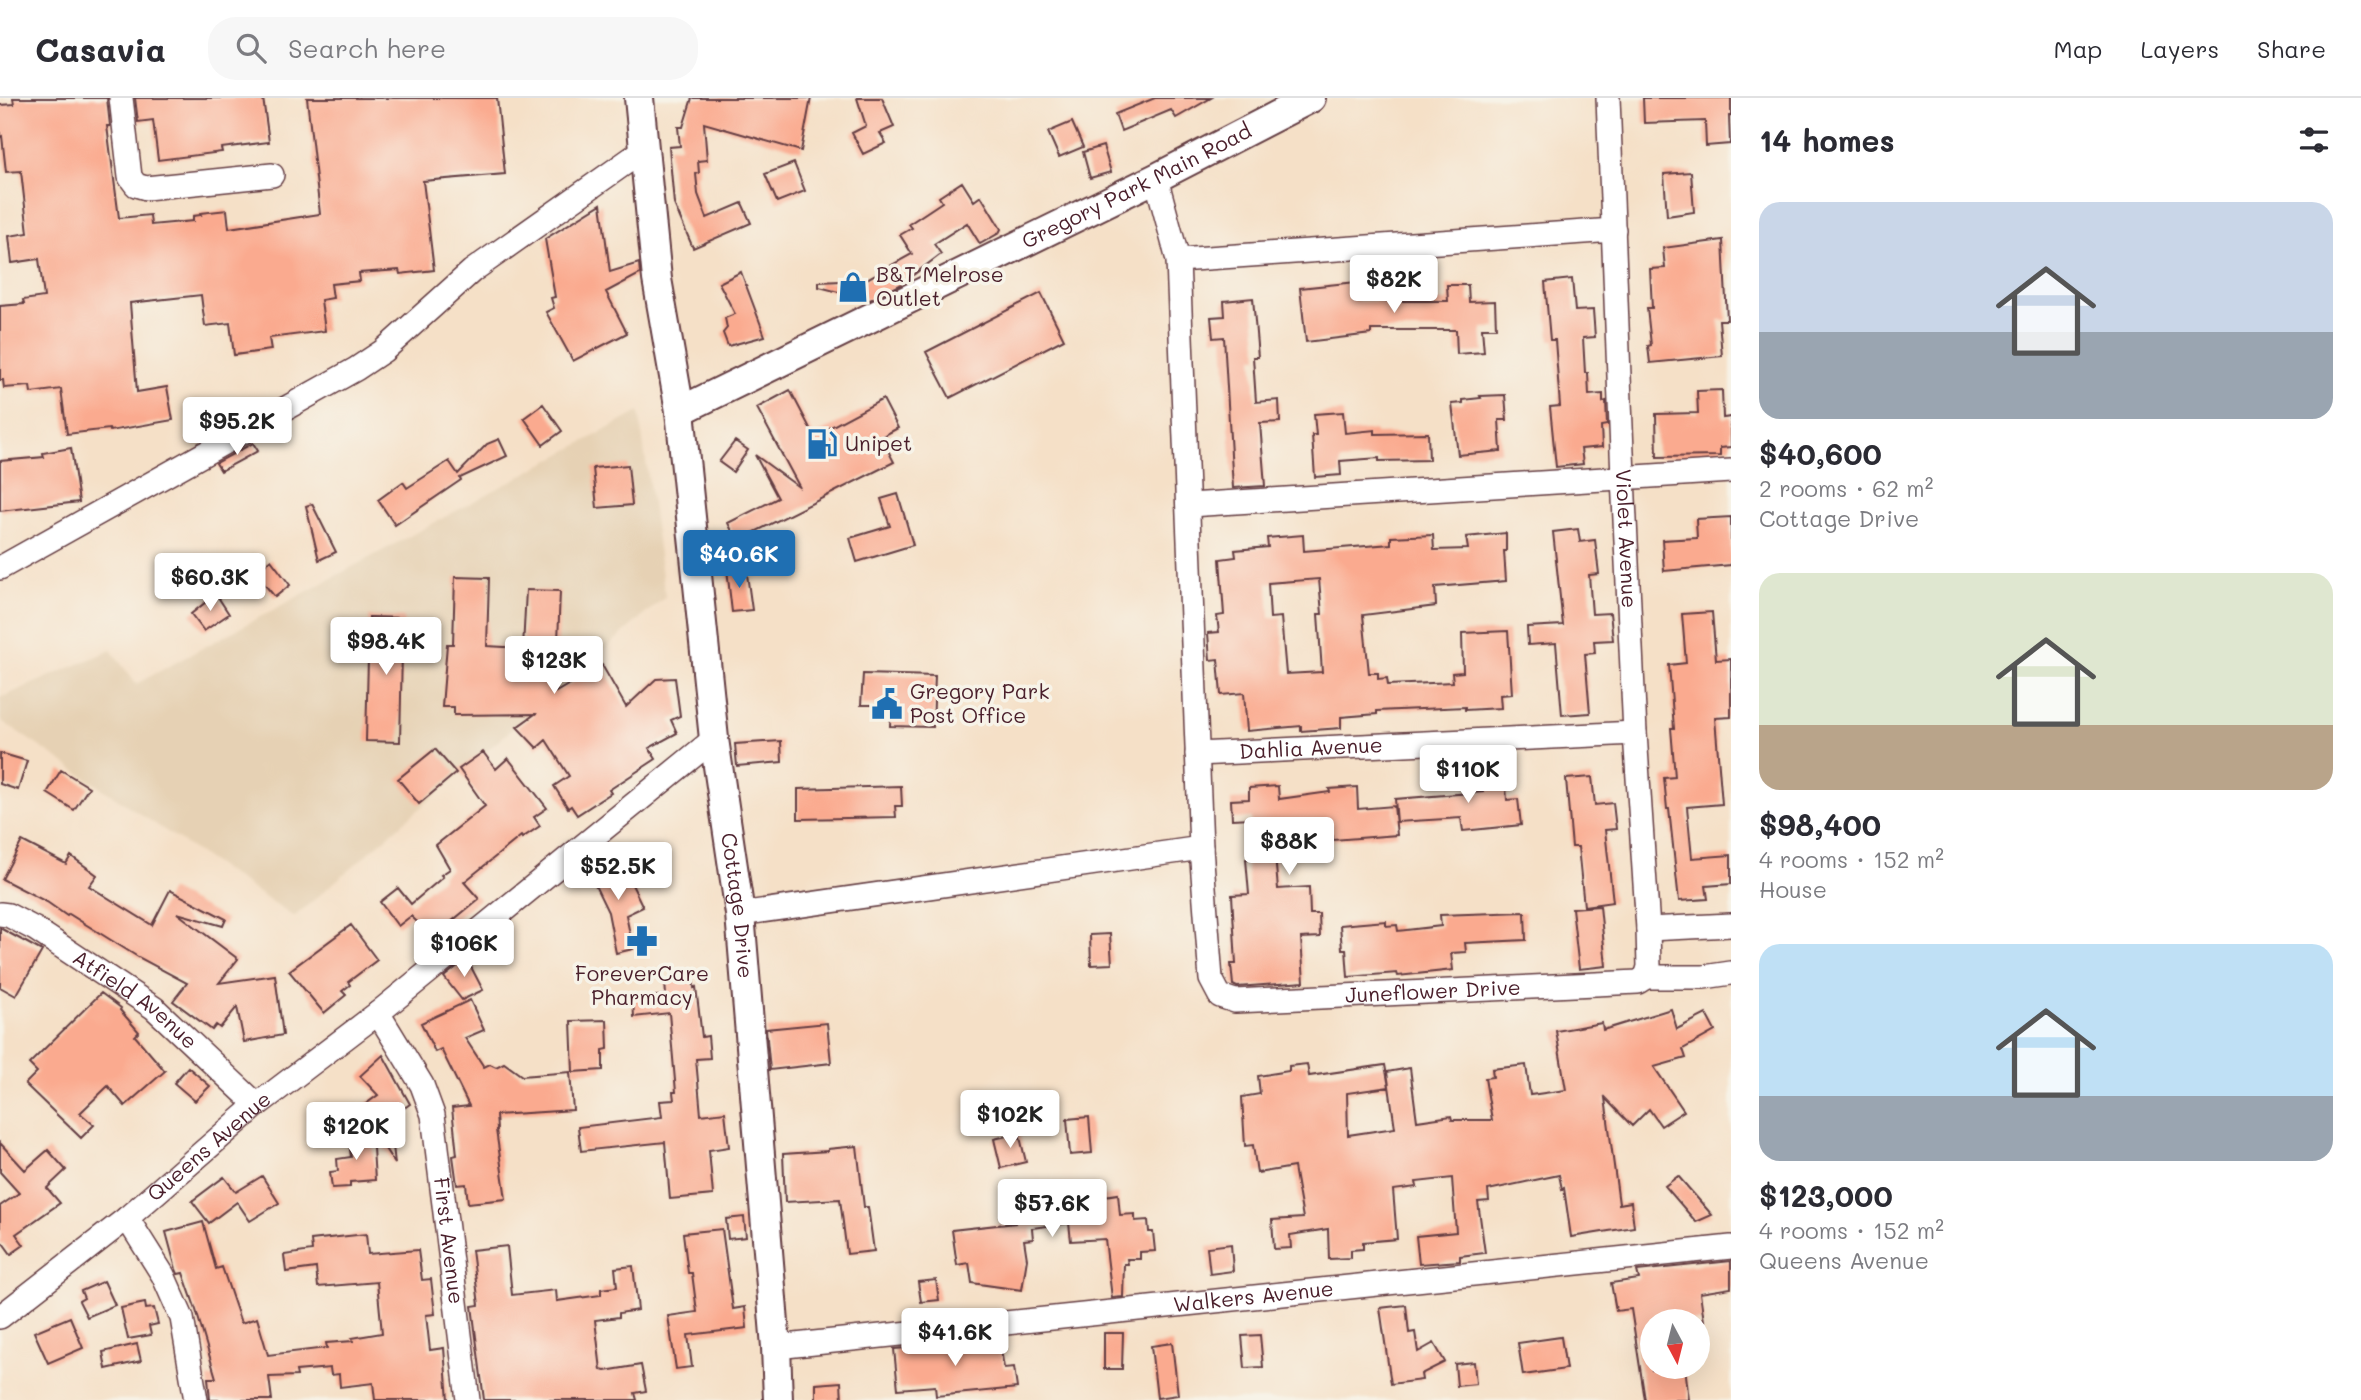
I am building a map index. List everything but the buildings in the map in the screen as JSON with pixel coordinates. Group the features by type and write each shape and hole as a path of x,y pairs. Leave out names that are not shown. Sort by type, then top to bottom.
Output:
{"street":[{"path":"121,98 130,177 136,184 146,188 272,175"},
{"name":"Gregory Park Main Road","path":"680,411 1156,178 1311,98"},
{"name":"Violet Avenue","path":"1608,98 1635,733 1648,929 1649,967 1646,977"},
{"path":"643,103 657,279 680,411"},
{"path":"0,568 356,369 390,345 472,271 645,149"},
{"path":"740,914 1201,848 1178,260 1156,178"},
{"path":"1178,260 1614,230"},
{"name":"Cottage Drive","path":"680,411 714,739 740,914 776,1347 778,1400"},
{"path":"1189,505 1731,471"},
{"name":"Dahlia Avenue","path":"1197,754 1635,733"},
{"name":"Queens Avenue","path":"0,1317 127,1218 257,1105 378,1013 714,739"},
{"name":"Juneflower Drive","path":"1201,848 1211,979 1220,996 1235,1001 1638,982 1646,977 1704,977 1731,973"},
{"name":"Atfield Avenue","path":"0,914 8,915 35,929 154,1008 257,1105"},
{"path":"1648,929 1731,925"},
{"name":"First Avenue","path":"378,1013 422,1085 433,1115 468,1400"},
{"path":"127,1218 163,1275 182,1318 196,1400"},
{"name":"Walkers Avenue","path":"776,1347 1731,1247"}],"shaded area":[{"path":"639,412 665,597 294,917 0,720 0,698 111,650 136,684"}],"place":[{"name":"B&T Melrose Outlet","path":"853,287"},
{"name":"Unipet","path":"822,444"},
{"name":"Gregory Park Post Office","path":"887,704"},
{"name":"ForeverCare Pharmacy","path":"642,941"}]}
